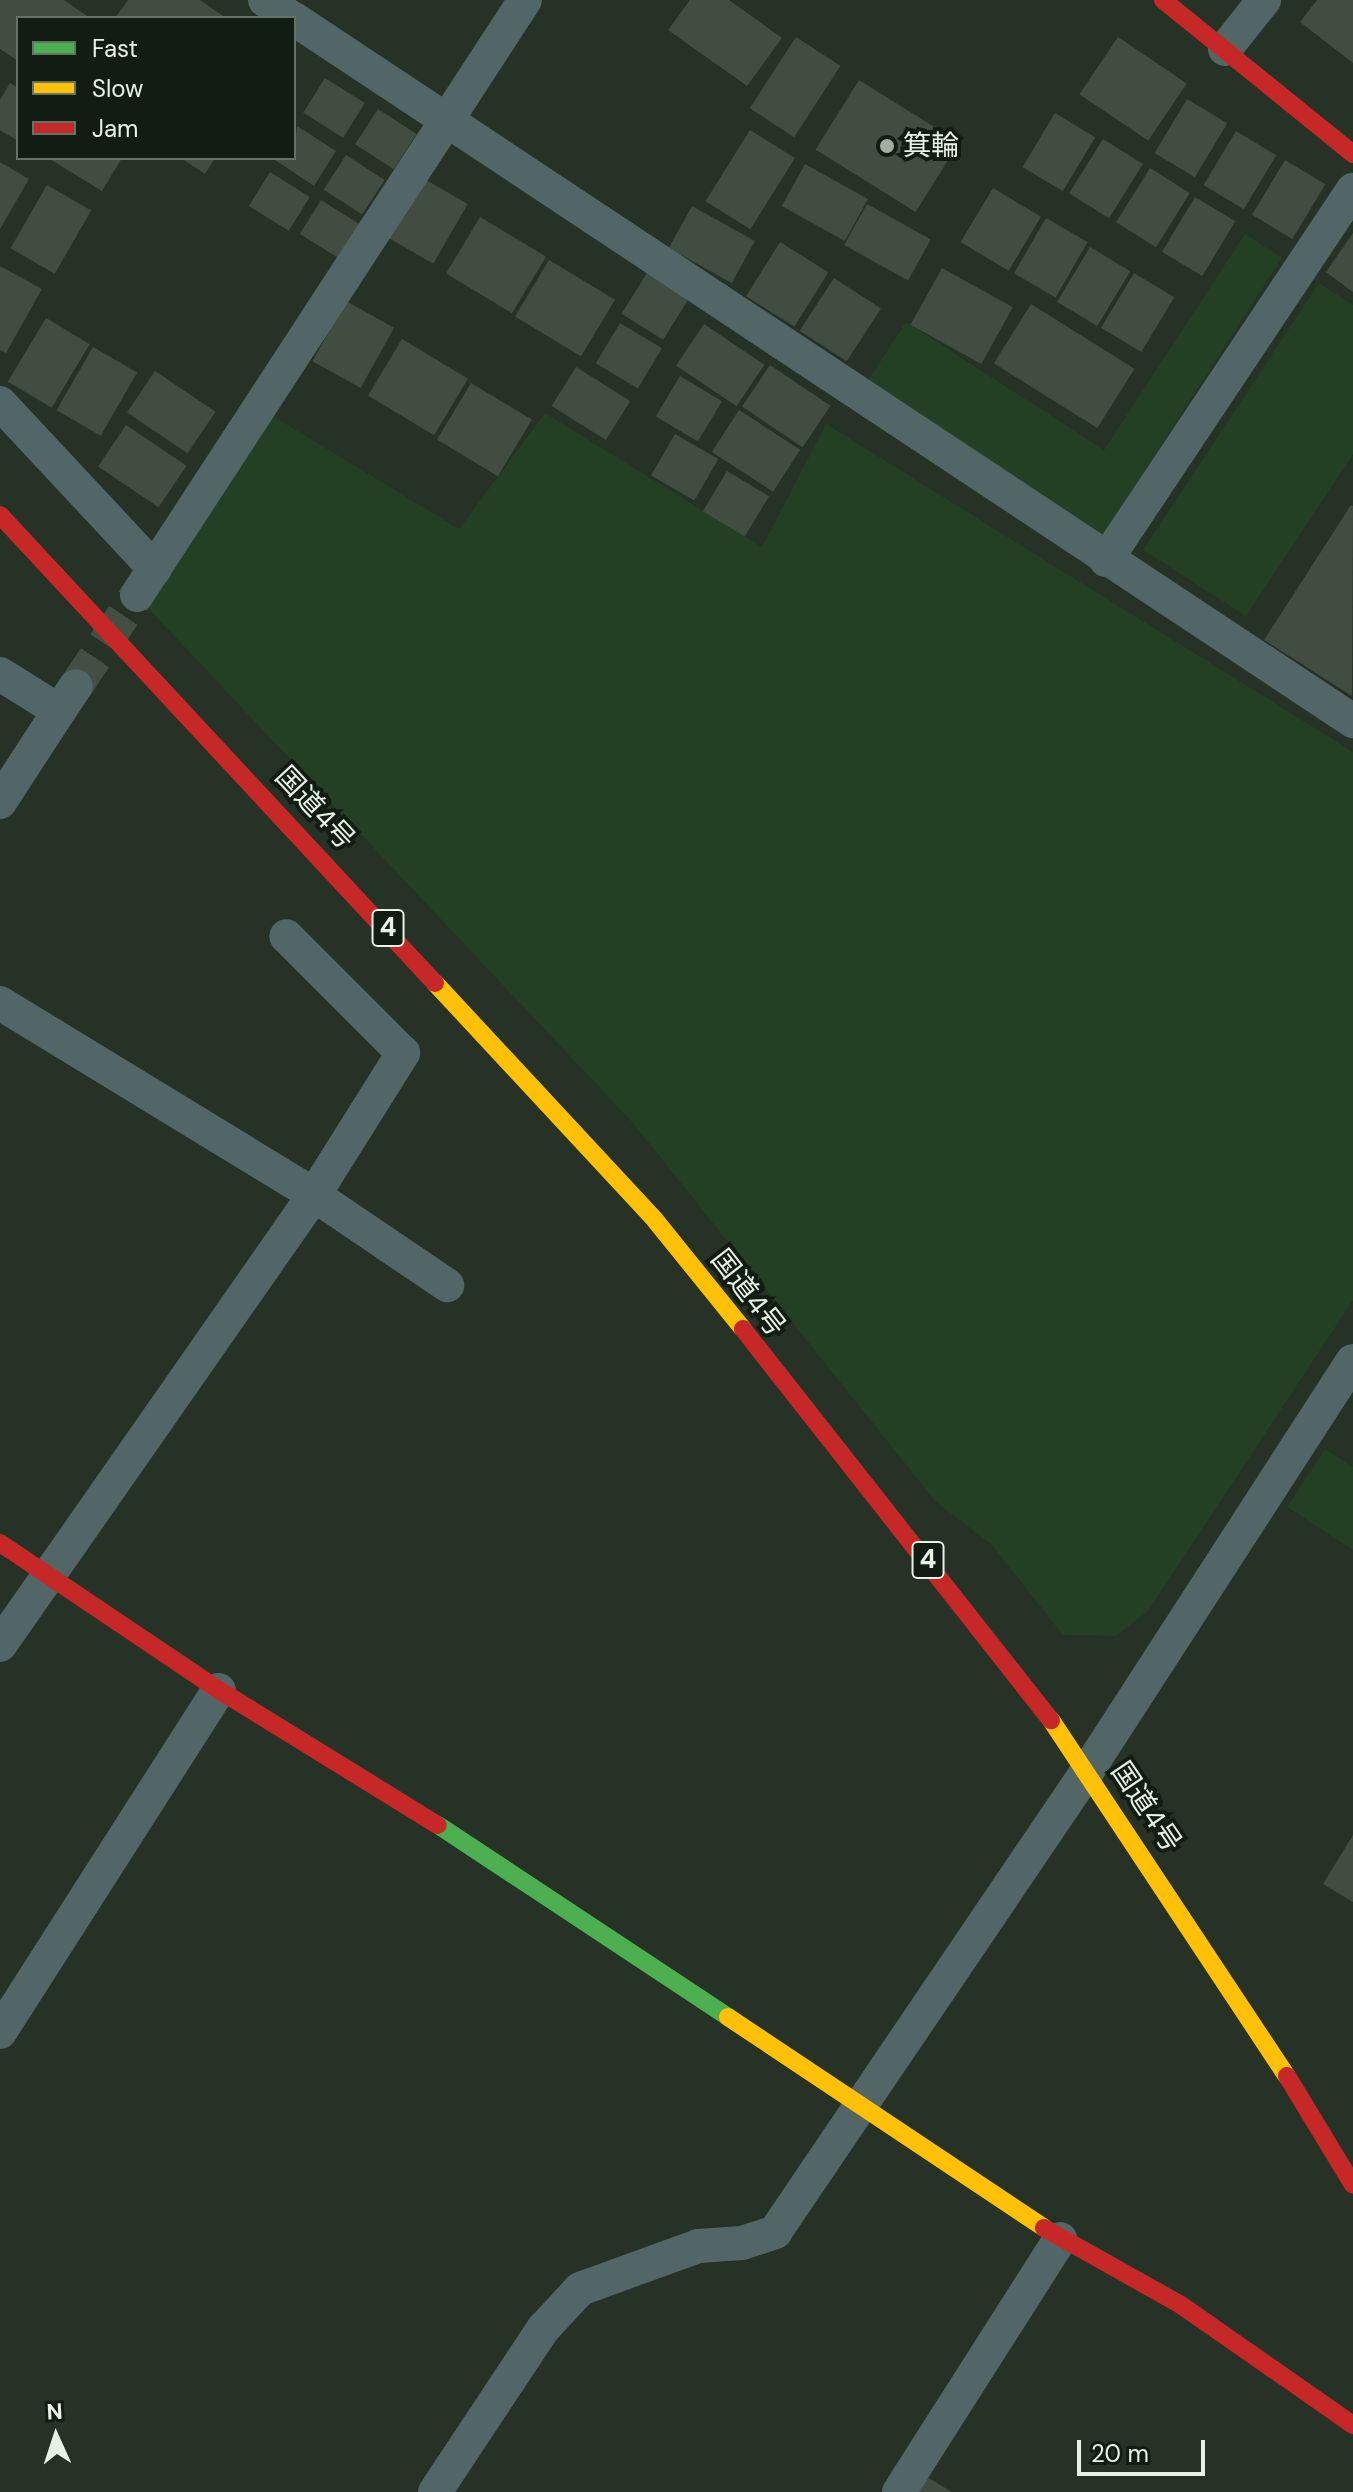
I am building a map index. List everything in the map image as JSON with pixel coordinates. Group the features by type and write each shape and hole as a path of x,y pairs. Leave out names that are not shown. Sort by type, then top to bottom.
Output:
{"main road":[{"path":"1163,0 1353,154"},
{"name":"国道4号","path":"0,515 655,1220 981,1625 1088,1770 1241,1999 1353,2185"},
{"path":"0,1543 219,1690 463,1840 1060,2239 1181,2305 1353,2425"}],"street":[{"path":"265,0 289,16"},
{"path":"0,403 146,582 525,0"},
{"path":"1225,49 1264,0"},
{"path":"296,21 1353,721"},
{"path":"1106,560 1353,190"},
{"path":"0,674 67,698 0,802"},
{"path":"0,1645 46,1574 314,1195 403,1053 286,936"},
{"path":"0,1003 314,1195 447,1285"},
{"path":"435,2492 543,2329 580,2289 698,2246 742,2243 775,2232 856,2105 1088,1770 1353,1361"},
{"path":"0,2032 219,1690"},
{"path":"899,2492 1060,2239"}],"shaded area":[{"path":"1245,234 1282,258 1101,538 865,385 906,322 1104,450"},
{"path":"1319,283 1353,305 1353,454 1246,616 1143,550"},
{"path":"545,413 762,547 826,424 1353,752 1353,1300 1148,1611 1116,1636 1063,1635 991,1544 936,1502 633,1123 145,605 271,415 459,529"},
{"path":"1325,1449 1353,1467 1353,1550 1287,1507"}],"building":[{"path":"0,0 64,0 87,16 16,16 16,60 0,49"},
{"path":"128,0 200,0 223,16 116,16"},
{"path":"690,0 729,0 782,38 747,86 668,30"},
{"path":"1317,0 1353,0 1353,63 1300,22"},
{"path":"796,37 840,66 794,137 750,108"},
{"path":"1118,37 1187,83 1148,141 1079,94"},
{"path":"325,78 365,103 343,138 303,113"},
{"name":"箕輪","path":"859,80 959,143 916,212 816,150"},
{"path":"10,83 16,87 16,140 0,130 0,100"},
{"path":"1187,99 1227,123 1195,177 1155,153"},
{"path":"378,109 417,134 394,169 355,144"},
{"path":"1055,113 1095,137 1063,191 1023,167"},
{"path":"297,126 336,151 314,186 275,160 296,160"},
{"path":"750,130 795,158 750,229 705,201"},
{"path":"1236,131 1276,155 1244,209 1204,185"},
{"path":"1103,139 1143,164 1109,218 1069,193"},
{"path":"346,155 385,180 362,214 324,189"},
{"path":"51,160 121,160 102,191"},
{"path":"184,160 214,160 205,174"},
{"path":"1285,160 1325,184 1292,239 1252,215"},
{"path":"0,162 29,179 0,229"},
{"path":"805,164 868,199 845,241 782,206"},
{"path":"1150,168 1190,193 1156,247 1116,222"},
{"path":"270,172 310,197 289,231 249,206"},
{"path":"421,177 468,204 433,264 386,237"},
{"path":"47,185 91,210 55,274 11,248"},
{"path":"993,188 1041,217 1009,271 961,242"},
{"path":"1195,197 1235,221 1202,276 1162,252"},
{"path":"321,200 361,225 340,259 300,234"},
{"path":"867,204 931,239 908,280 844,245"},
{"path":"692,206 755,241 732,283 669,248"},
{"path":"480,217 546,257 512,313 446,274"},
{"path":"1046,218 1088,242 1056,297 1014,273"},
{"path":"1353,233 1353,292 1326,272"},
{"path":"780,242 828,272 794,326 746,296"},
{"path":"1090,247 1130,271 1097,326 1057,302"},
{"path":"549,260 615,300 581,356 515,317"},
{"path":"0,266 42,289 6,353 0,350"},
{"path":"942,268 1013,307 981,364 910,325"},
{"path":"647,273 689,299 663,340 622,314"},
{"path":"1134,273 1174,297 1141,352 1101,328"},
{"path":"834,278 881,308 847,361 800,331"},
{"path":"346,301 394,328 361,388 313,361"},
{"path":"1031,304 1134,369 1097,428 994,363"},
{"path":"46,318 90,344 52,408 8,381"},
{"path":"620,323 662,348 638,389 596,363"},
{"path":"704,324 765,365 737,406 676,365"},
{"path":"402,339 468,379 434,435 368,396"},
{"path":"93,347 137,372 101,436 56,410"},
{"path":"770,365 831,406 803,447 742,406"},
{"path":"576,367 630,401 606,440 552,406"},
{"path":"155,371 216,412 188,453 127,412"},
{"path":"680,376 722,401 698,442 656,416"},
{"path":"471,383 532,420 498,476 437,440"},
{"path":"739,410 800,450 773,492 712,452"},
{"path":"126,425 187,466 159,507 98,466"},
{"path":"675,434 718,459 694,501 651,476"},
{"path":"727,471 769,496 745,537 703,511"},
{"path":"1353,506 1352,696 1264,640"},
{"path":"1353,1835 1353,1902 1323,1884"},
{"path":"927,2477 952,2492 917,2492"}],"tunnel":[{"path":"76,686 137,595"}],"traffic: fast":[{"path":"438,1825 728,2017"}],"traffic: slow":[{"path":"435,983 655,1220 743,1329"},
{"path":"1051,1720 1287,2076"},
{"path":"728,2017 1044,2228"}],"traffic: jam":[{"path":"1163,0 1353,154"},
{"path":"0,515 435,983"},
{"path":"743,1329 1051,1720"},
{"path":"0,1543 219,1690 438,1825"},
{"path":"1287,2076 1353,2185"},
{"path":"1044,2228 1181,2305 1353,2425"}],"place":[{"name":"箕輪","path":"887,146"}]}
